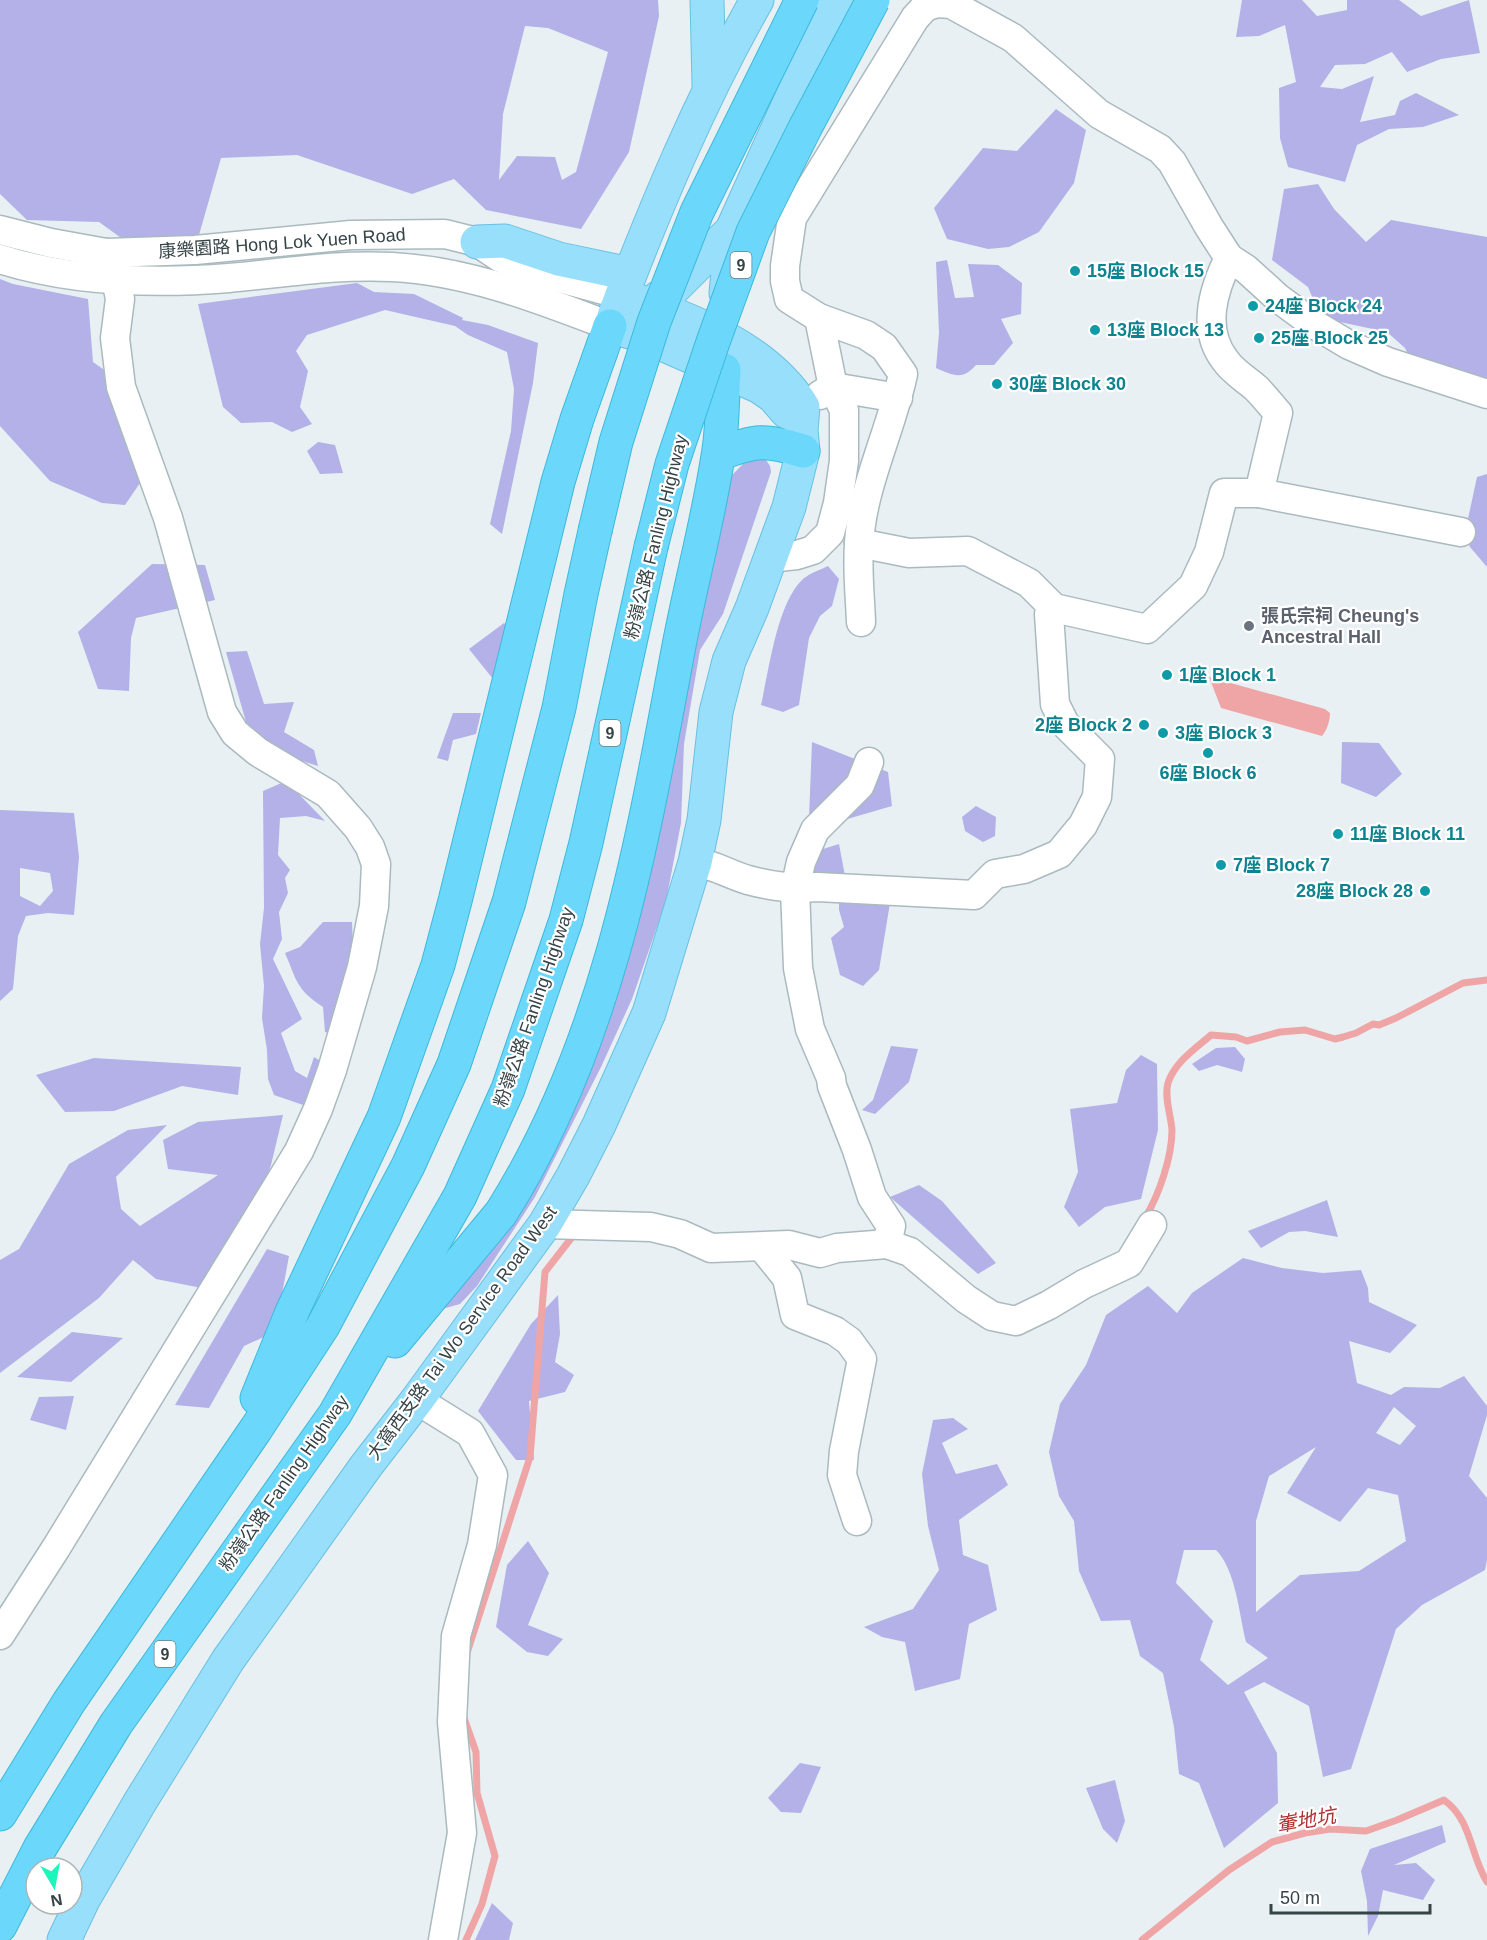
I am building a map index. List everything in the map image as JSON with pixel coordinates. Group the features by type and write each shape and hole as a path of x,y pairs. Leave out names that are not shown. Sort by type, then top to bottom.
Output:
{"highway":[{"path":"0,1814 69,1702 323,1326 393,1198 454,1064 515,879 559,708 595,531 616,442 654,322 697,212 802,0"},
{"name":"粉嶺公路 Fanling Highway","path":"0,1926 40,1848 116,1724 335,1414 460,1196 508,1089 566,920 586,843 651,547 676,453 713,342 753,232 873,0"},
{"path":"226,1472 292,1312 384,1117 431,986 456,901 558,482 576,419 610,326"},
{"path":"335,1414 501,1213 538,1146 574,1070 603,989 647,820 683,626 719,454 724,354"},
{"path":"719,454 745,444 776,442 802,429"}],"main road":[{"path":"707,0 710,92"},
{"path":"610,326 633,291 687,137 757,0"},
{"path":"724,354 726,284 732,230 828,17 838,0"},
{"path":"687,137 719,165 738,167 768,151"},
{"path":"633,291 673,289 732,230"},
{"path":"477,242 505,242 559,259 633,291 724,354 772,396 802,429"},
{"name":"康樂園路 Hong Lok Yuen Road","path":"610,326 646,337 724,354"},
{"name":"大窩西支路 Tai Wo Service Road West","path":"64,1940 83,1900 140,1802 228,1660 366,1466 417,1400 569,1225 573,1176 599,1125 649,1013 695,862 705,820 716,712 729,661 752,608 789,507 802,429"}],"street":[{"path":"861,622 859,543 866,499 898,398 903,374 884,347 866,335 819,318 789,299 785,281 785,266 792,218 915,18 925,7 937,3 951,4 1013,38 1099,114 1160,149 1172,162 1229,258 1246,269 1278,298 1304,317 1349,345 1388,362 1487,394"},
{"name":"康樂園路 Hong Lok Yuen Road","path":"0,230 51,243 106,253 195,250 361,235 446,234 477,242"},
{"path":"0,1635 63,1538 299,1151 318,1109 335,1060 363,967 374,906 376,864 370,846 358,828 327,794 258,752 235,734 222,712 168,518 121,387 115,338 120,299 116,279 106,253"},
{"path":"1229,258 1220,275 1213,305 1212,336 1224,360 1241,378 1257,389 1278,413 1259,493"},
{"name":"康樂園路 Hong Lok Yuen Road","path":"0,259 44,270 145,281 197,280 346,266 414,268 469,277 495,284 610,326"},
{"path":"769,558 797,555 813,550 830,533 838,502 845,433 843,410 833,387 819,318"},
{"path":"833,387 898,398"},
{"path":"802,429 833,387"},
{"path":"859,543 909,553 968,551 1029,583 1054,608 1147,629 1193,586 1209,552 1224,493 1259,493 1461,532"},
{"path":"695,862 705,863 748,880 795,889 817,887 974,895 995,874 1024,868 1059,855 1083,825 1097,797 1100,759 1065,724 1055,705 1049,614 1054,608"},
{"path":"869,762 860,785 815,830 801,862 795,889 798,968 810,1029 831,1078 831,1086 889,1237 966,1299 992,1316 1016,1321 1084,1284 1129,1263 1152,1226"},
{"path":"569,1225 651,1227 680,1234 711,1248 789,1245 820,1253 868,1244 889,1237"},
{"path":"762,1247 787,1278 795,1315 835,1331 849,1341 862,1359 844,1451 842,1475 857,1521"},
{"path":"417,1400 470,1433 493,1475 482,1545 456,1636 452,1722 462,1833 443,1940"}],"shaded area":[{"path":"0,0 658,0 659,16 629,152 581,229 486,210 454,179 412,194 297,155 221,158 199,235 181,246 124,240 99,222 27,220 0,194","holes":["525,26 548,28 608,52 576,172 562,180 555,157 517,156 499,180 503,114"]},
{"path":"1242,0 1302,0 1317,16 1347,10 1347,0 1399,0 1421,16 1469,0 1480,53 1441,59 1407,72 1392,52 1365,64 1335,65 1320,87 1342,89 1374,76 1360,122 1395,115 1400,101 1416,93 1459,115 1423,127 1389,129 1357,145 1345,182 1288,167 1280,138 1279,88 1296,82 1285,25 1259,36 1236,37"},
{"path":"1056,109 1086,130 1074,183 1039,232 1009,247 988,249 947,239 934,208 983,148 1017,151"},
{"path":"1318,184 1334,209 1366,242 1391,220 1487,237 1487,382 1454,397 1425,389 1405,348 1387,332 1321,318 1308,287 1272,260 1284,189"},
{"path":"947,260 955,298 974,297 968,264 998,265 1022,283 1021,314 1001,319 1013,343 994,365 976,365 962,375 936,368 939,333 936,262"},
{"path":"0,279 13,284 88,299 93,362 131,389 144,477 125,505 102,503 50,481 0,426"},
{"path":"357,283 374,292 414,294 463,318 462,320 488,325 538,343 533,383 502,534 490,524 511,431 514,389 507,352 468,335 455,326 385,310 307,335 296,351 308,371 300,407 312,424 292,432 272,422 241,423 223,407 198,304"},
{"path":"318,442 335,445 343,473 320,474 307,451"},
{"path":"756,459 766,460 771,472 723,614 700,650 684,744 681,823 666,901 632,999 601,1067 535,1197 477,1286 460,1304 435,1311 588,1062 730,477 743,464"},
{"path":"1487,474 1487,567 1470,547 1462,529 1466,528 1477,477"},
{"path":"152,564 205,565 215,600 136,618 131,638 129,691 98,689 78,632"},
{"path":"828,566 839,579 832,606 820,616 809,638 799,705 783,712 761,705 775,638 787,604 803,579"},
{"path":"504,623 521,639 493,679 469,649"},
{"path":"247,651 264,704 294,702 284,732 314,750 318,766 280,754 246,722 226,652"},
{"path":"1209,677 1325,709 1330,713 1327,728 1322,736 1221,708"},
{"path":"453,713 481,713 476,734 453,740 448,761 437,758"},
{"path":"812,742 888,772 892,806 837,822 809,818"},
{"path":"1342,742 1379,743 1402,774 1376,797 1341,783"},
{"path":"286,781 325,821 306,816 280,818 278,855 290,870 285,878 288,893 279,912 282,939 273,959 302,1019 281,1033 295,1071 307,1078 314,1057 322,1062 306,1106 274,1095 268,1079 267,1050 262,1018 264,986 260,944 264,908 263,791"},
{"path":"976,806 996,817 995,836 983,842 965,831 962,817"},
{"path":"0,810 74,813 79,857 74,915 48,913 26,916 18,936 13,989 0,1001","holes":["20,868 50,873 53,891 40,906 20,896"]},
{"path":"839,844 845,876 816,894 788,860"},
{"path":"839,899 890,903 879,970 863,986 840,975 831,938 844,927 839,910"},
{"path":"323,922 352,922 354,971 341,1036 325,1032 323,1007 302,989 285,953 300,947"},
{"path":"891,1046 918,1049 909,1082 875,1114 862,1110 873,1100"},
{"path":"1235,1047 1245,1059 1242,1072 1217,1065 1199,1071 1192,1064 1216,1048"},
{"path":"1141,1055 1157,1064 1158,1130 1141,1199 1105,1207 1079,1227 1064,1207 1078,1172 1070,1109 1117,1103 1126,1070"},
{"path":"94,1058 241,1067 238,1095 182,1086 114,1111 65,1112 36,1075"},
{"path":"283,1115 271,1165 232,1275 222,1292 156,1279 133,1260 99,1298 0,1373 0,1260 19,1249 69,1164 128,1130 167,1125 116,1177 121,1209 140,1226 218,1175 168,1169 163,1140 198,1122"},
{"path":"919,1185 942,1201 996,1263 978,1274 890,1197"},
{"path":"1327,1200 1338,1237 1305,1231 1289,1232 1261,1248 1248,1231"},
{"path":"267,1249 289,1256 275,1332 244,1346 209,1408 175,1405"},
{"path":"1243,1258 1282,1268 1323,1273 1361,1270 1368,1288 1369,1302 1417,1325 1390,1353 1349,1341 1357,1383 1391,1395 1404,1387 1440,1388 1464,1376 1487,1406 1487,1415 1469,1476 1487,1498 1485,1570 1422,1605 1396,1629 1351,1769 1323,1777 1309,1706 1264,1682 1244,1692 1277,1753 1278,1803 1224,1848 1199,1783 1179,1774 1174,1727 1163,1673 1140,1656 1130,1620 1101,1621 1079,1571 1074,1521 1059,1496 1049,1452 1060,1404 1086,1365 1106,1315 1148,1286 1177,1313 1192,1293","holes":["1394,1407 1416,1426 1400,1445 1376,1433","1316,1447 1287,1493 1340,1522 1368,1488 1398,1495 1406,1541 1359,1571 1300,1575 1256,1612 1256,1521 1269,1476","1184,1550 1216,1550 1228,1569 1236,1593 1246,1642 1268,1658 1228,1685 1200,1660 1213,1621 1176,1583"]},
{"path":"558,1295 560,1334 555,1362 574,1375 565,1392 529,1401 534,1460 516,1460 478,1411 531,1324"},
{"path":"72,1332 123,1338 71,1382 17,1377"},
{"path":"74,1396 66,1430 30,1420 39,1397"},
{"path":"953,1418 968,1429 942,1443 956,1474 997,1464 1008,1485 959,1520 963,1555 988,1565 997,1610 969,1624 960,1679 915,1691 905,1642 882,1637 864,1627 913,1609 939,1570 928,1526 922,1474 933,1420"},
{"path":"528,1541 549,1573 528,1625 563,1639 548,1656 527,1652 496,1627 507,1565"},
{"path":"800,1763 821,1767 801,1813 781,1812 768,1798"},
{"path":"1115,1780 1125,1821 1117,1843 1103,1829 1086,1788"},
{"path":"1442,1825 1446,1842 1394,1865 1416,1863 1435,1880 1423,1900 1383,1890 1378,1916 1368,1936 1367,1901 1361,1871 1370,1849"},
{"path":"492,1903 513,1923 509,1940 475,1940"}],"waterway":[{"path":"1145,1218 1160,1187 1170,1152 1172,1130 1167,1100 1168,1083 1180,1062 1211,1035 1236,1037 1247,1041 1280,1032 1305,1030 1335,1039 1356,1033 1373,1024 1379,1025 1396,1018 1463,983 1487,980"},
{"path":"468,1650 530,1457 545,1272 576,1232"},
{"path":"464,1718 476,1752 477,1793 495,1856 482,1904 466,1940"},
{"name":"輋地坑","path":"1142,1940 1229,1870 1272,1842 1330,1829 1366,1831 1444,1800 1460,1817 1487,1882"}],"place":[{"name":"15座 Block 15","path":"1075,271"},
{"name":"24座 Block 24","path":"1253,306"},
{"name":"13座 Block 13","path":"1095,330"},
{"name":"25座 Block 25","path":"1259,338"},
{"name":"30座 Block 30","path":"997,384"},
{"name":"張氏宗祠 Cheung's Ancestral Hall","path":"1249,626"},
{"name":"1座 Block 1","path":"1167,675"},
{"name":"2座 Block 2","path":"1144,725"},
{"name":"3座 Block 3","path":"1163,733"},
{"name":"6座 Block 6","path":"1208,753"},
{"name":"11座 Block 11","path":"1338,834"},
{"name":"7座 Block 7","path":"1221,865"},
{"name":"28座 Block 28","path":"1425,891"}]}
